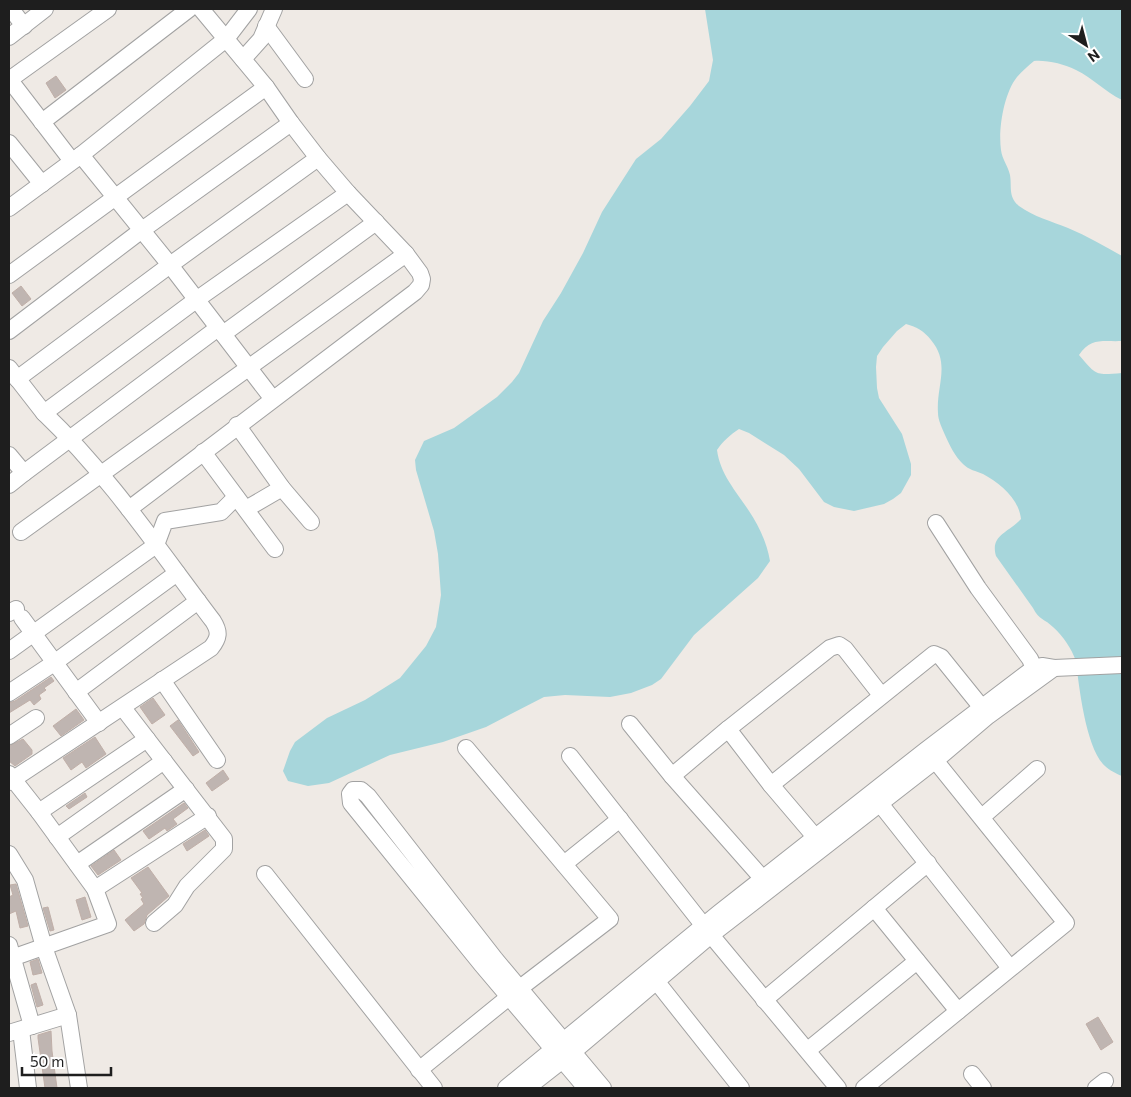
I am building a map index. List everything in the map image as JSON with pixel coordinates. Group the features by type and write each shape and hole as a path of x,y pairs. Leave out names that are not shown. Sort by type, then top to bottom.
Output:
{"street":[{"path":"11,9 24,26"},
{"path":"9,37 45,9"},
{"path":"108,9 9,80 42,122 115,197 250,367 272,398"},
{"path":"42,122 189,9"},
{"path":"130,510 272,398 415,292 421,285 422,279 420,273 406,254 348,193 318,158 291,124 266,87 201,9"},
{"path":"9,208 77,158 226,39 249,9"},
{"path":"243,59 261,39 274,9"},
{"path":"266,26 305,80"},
{"path":"9,275 266,87"},
{"path":"9,331 142,230 291,124"},
{"path":"9,144 42,184"},
{"path":"28,1088 10,954 44,947 108,924 95,889 39,812 10,779 100,723 211,648 219,635 218,628 102,474 70,438 44,413 13,373 170,265 318,158"},
{"path":"44,413 196,300 348,193"},
{"path":"9,485 70,438 376,222"},
{"path":"21,532 406,254"},
{"path":"237,425 282,488 311,522"},
{"path":"203,452 275,549"},
{"path":"9,455 24,473"},
{"path":"130,510 165,521 222,512 282,488"},
{"path":"9,651 156,545 165,521"},
{"path":"936,523 978,588 1030,659 1036,673"},
{"path":"9,693 177,573"},
{"path":"76,692 198,601"},
{"path":"15,613 100,723"},
{"path":"672,776 830,648 839,645 846,649 881,695"},
{"path":"771,785 934,654 941,657 984,712"},
{"path":"506,1088 563,1050 707,930 1036,673 1054,668 1122,665"},
{"path":"162,680 217,760"},
{"path":"123,708 224,839 224,848 187,886 175,905 154,923"},
{"path":"9,736 36,718"},
{"path":"630,724 672,776 767,884"},
{"path":"728,730 771,785 820,842"},
{"path":"39,812 147,739"},
{"path":"419,1070 610,919 466,748"},
{"path":"864,1088 1066,923 931,755"},
{"path":"570,756 707,930 838,1088"},
{"path":"57,837 164,761"},
{"path":"982,817 1037,769"},
{"path":"77,864 186,789"},
{"path":"515,993 368,796 361,790 353,790 350,794 351,803 563,1050 603,1088"},
{"path":"876,798 1010,968"},
{"path":"95,889 208,816"},
{"path":"564,864 620,819"},
{"path":"9,854 25,880 44,947 68,1015 79,1088"},
{"path":"764,1000 928,863"},
{"path":"265,874 434,1088"},
{"path":"874,908 958,1011"},
{"path":"808,1050 917,961"},
{"path":"652,976 741,1088"},
{"path":"21,1030 68,1015"},
{"path":"527,1088 563,1050"},
{"path":"563,1050 586,1088"},
{"path":"972,1074 984,1088"}],"water":[{"path":"705,9 1122,9 1122,100 1082,73 1071,68 1061,64 1034,61 1012,84 1005,102 1000,141 1010,175 1013,199 1019,206 1037,216 1082,234 1122,256 1122,341 1093,343 1088,345 1079,355 1097,373 1122,373 1122,776 1105,766 1098,758 1093,746 1084,717 1076,661 1069,647 1057,631 1038,615 996,556 995,549 998,539 1021,519 1017,505 1008,492 996,482 965,466 955,454 938,416 941,367 937,349 923,332 906,324 883,347 877,356 876,367 879,398 902,434 911,464 911,475 901,493 884,504 854,511 834,507 824,502 799,469 784,455 749,433 739,429 724,441 717,450 719,459 729,482 749,511 765,541 770,561 758,578 694,635 661,679 652,685 631,693 610,697 565,695 544,697 486,727 443,742 390,755 329,783 308,786 288,781 283,771 295,742 327,718 365,700 400,678 426,646 436,627 441,595 434,531 416,470 415,460 424,441 454,428 497,397 519,373 543,321 583,253 602,212 636,159 661,139 709,81 713,60"}],"building":[{"path":"56,76 66,90 55,98 46,83"},
{"path":"21,286 31,299 22,306 12,293"},
{"path":"51,677 54,681 44,688 46,690 39,695 41,699 34,705 30,700 9,713 9,703"},
{"path":"153,698 165,715 152,724 140,707"},
{"path":"76,709 84,720 61,736 53,726"},
{"path":"178,720 199,752 193,756 170,726"},
{"path":"95,737 106,754 86,768 82,762 71,770 63,758"},
{"path":"23,739 32,750 32,754 15,766 9,761 9,746"},
{"path":"223,770 229,779 212,791 206,783"},
{"path":"85,793 87,797 69,809 66,806"},
{"path":"184,803 188,808 173,819 177,824 167,831 165,828 149,839 143,831"},
{"path":"205,830 209,836 187,851 183,844"},
{"path":"114,850 121,860 98,875 91,866"},
{"path":"148,867 169,896 147,915 144,924 134,931 125,920 144,904 140,894 142,893 131,878"},
{"path":"16,884 28,926 20,928 16,911 9,914 9,897 13,895 10,885"},
{"path":"85,897 91,917 82,920 76,900"},
{"path":"48,907 54,930 50,931 43,908"},
{"path":"38,959 42,973 33,975 30,962"},
{"path":"36,983 43,1005 37,1007 31,985"},
{"path":"1098,1017 1113,1042 1101,1050 1086,1024"},
{"path":"51,1031 57,1088 45,1088 38,1035"}]}
